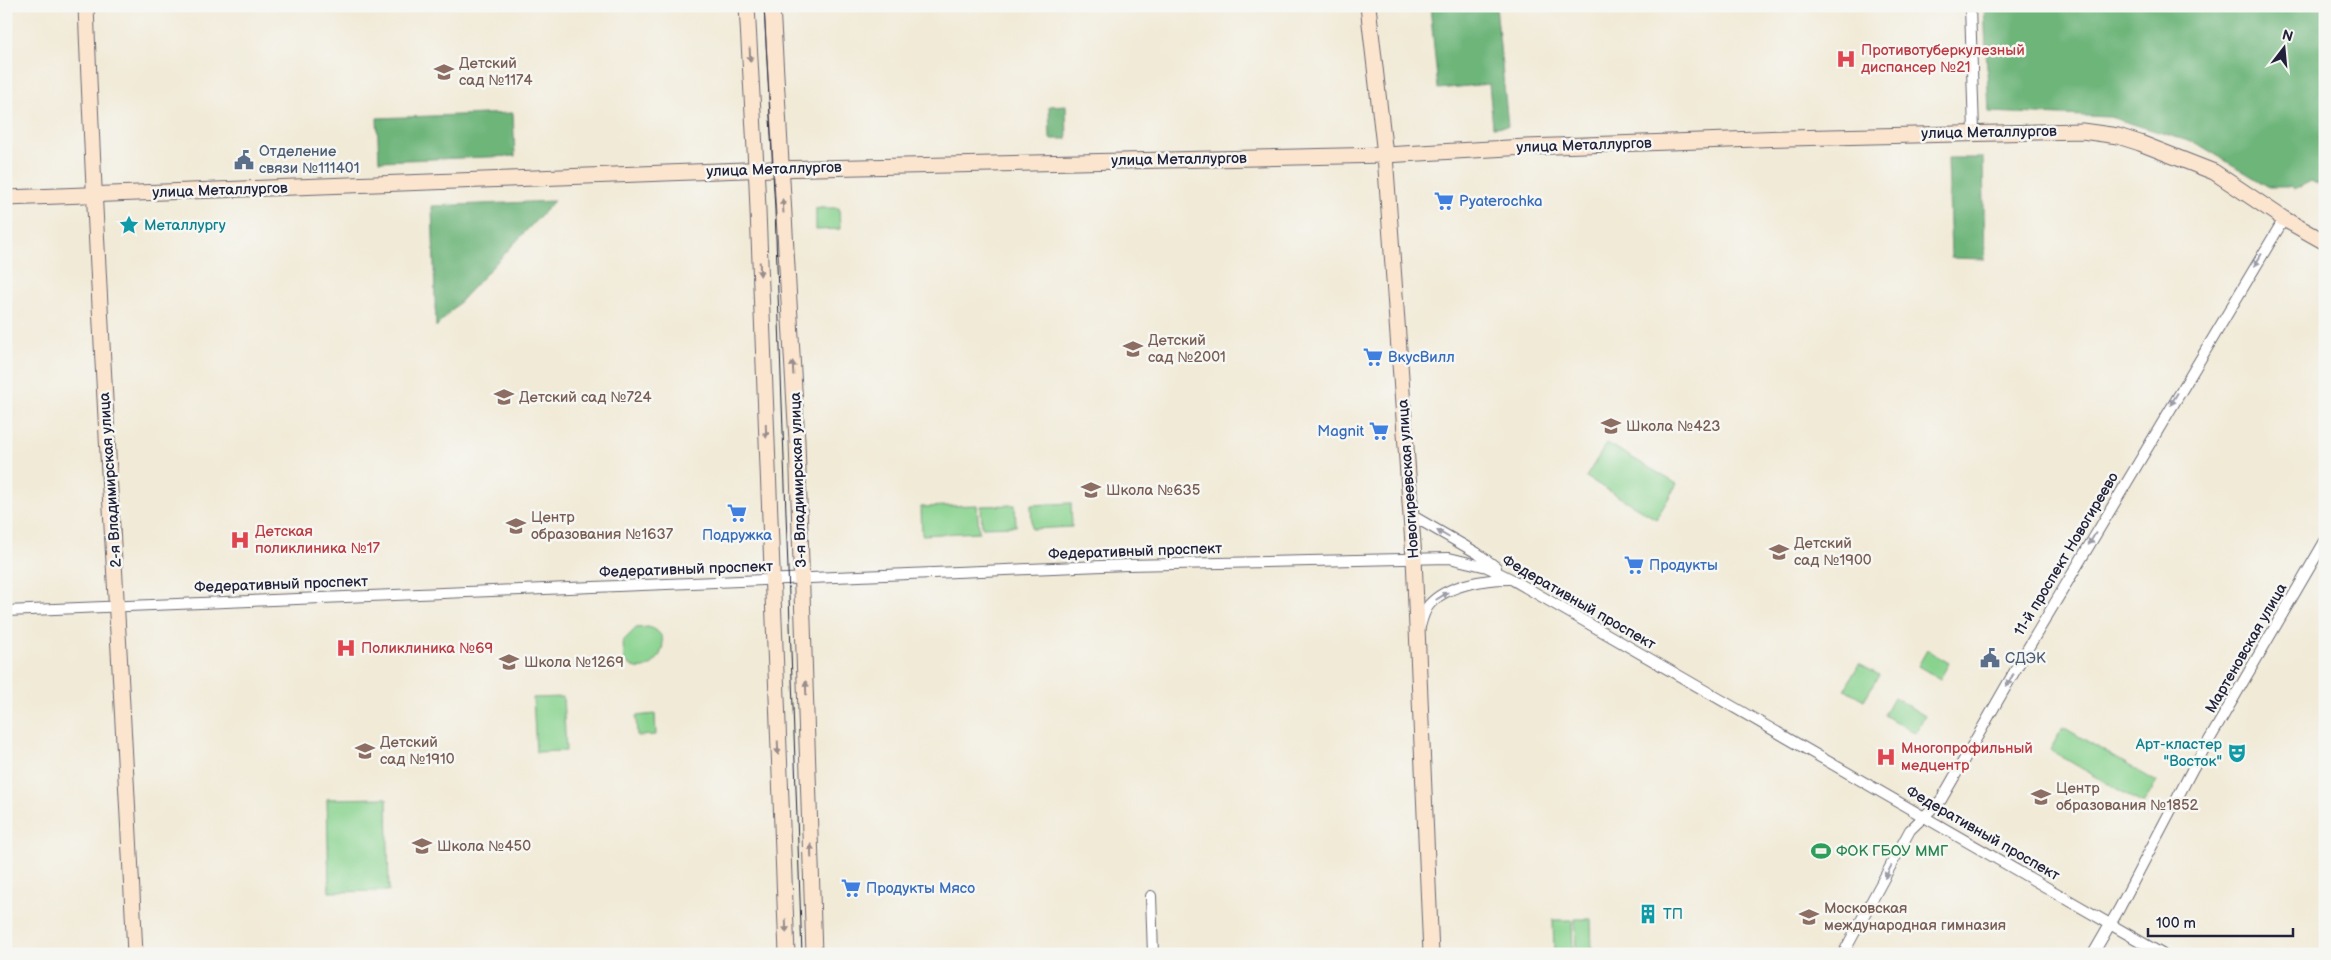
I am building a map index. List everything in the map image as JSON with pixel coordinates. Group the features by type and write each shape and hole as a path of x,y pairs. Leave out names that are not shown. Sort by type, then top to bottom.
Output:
{"street":[{"name":"2-я Владимирская улица","path":"86,6 93,196 118,606 135,954"},
{"name":"3-я Владимирская улица","path":"747,6 756,169 787,954"},
{"name":"3-я Владимирская улица","path":"772,6 794,382 814,954"},
{"name":"Новогиреевская улица","path":"1368,6 1386,155 1414,558 1432,954"},
{"path":"1970,6 1974,132"},
{"name":"улица Металлургов","path":"6,198 756,169 1386,155 1536,147 1974,132 2082,131 2140,142 2214,172 2284,219 2325,242"},
{"name":"11-й проспект Новогиреево","path":"1844,954 1910,830 1941,800 2043,622 2284,219"},
{"path":"1411,515 1477,553 1513,580"},
{"name":"Мартеновская улица","path":"2093,954 2193,768 2325,541"},
{"name":"Федеративный проспект","path":"6,611 771,581 1119,565 1449,558 1487,567 1513,580 2162,954"},
{"path":"1418,636 1423,616 1429,604 1445,594 1462,585 1490,579 1513,580"},
{"path":"1151,896 1153,954"}],"green space":[{"path":"1430,6 1496,6 1508,126 1493,127 1489,84 1438,89"},
{"path":"1984,6 2325,6 2325,183 2319,185 2311,181 2294,190 2291,187 2269,187 2198,144 2110,117 1989,112"},
{"path":"1066,105 1067,139 1050,139 1049,106"},
{"path":"513,113 515,156 379,161 377,118"},
{"path":"1948,158 1983,158 1985,259 1951,258"},
{"path":"554,201 436,327 432,206"},
{"path":"816,208 839,208 840,229 816,230"},
{"path":"1607,443 1677,484 1656,519 1586,477"},
{"path":"1071,503 1072,527 1032,529 1031,505"},
{"path":"977,505 979,532 922,535 921,507"},
{"path":"1015,505 1016,526 982,527 981,506"},
{"path":"648,627 658,632 662,640 662,649 658,658 651,665 643,668 633,667 624,659 623,641 636,628"},
{"path":"1927,650 1949,663 1940,679 1918,666"},
{"path":"1859,664 1879,675 1864,700 1845,689"},
{"path":"563,697 566,751 536,752 533,698"},
{"path":"1894,697 1925,716 1915,733 1884,715"},
{"path":"655,714 656,735 637,736 636,716"},
{"path":"2063,727 2157,782 2143,804 2050,750"},
{"path":"387,798 389,891 329,892 327,799"},
{"path":"1575,919 1591,919 1592,954 1576,954"},
{"path":"1553,920 1572,920 1573,954 1554,953"}],"tram line":[{"path":"764,6 775,210 802,954"}],"place":[{"name":"Противотуберкулезный диспансер №21","path":"1846,59"},
{"name":"Детский сад №1174","path":"444,72"},
{"name":"Отделение связи №111401","path":"244,160"},
{"name":"Pyaterochka","path":"1444,201"},
{"name":"Металлургу","path":"129,225"},
{"name":"Детский сад №2001","path":"1133,349"},
{"name":"ВкусВилл","path":"1373,357"},
{"name":"Детский сад №724","path":"504,397"},
{"name":"Школа №423","path":"1611,426"},
{"name":"Magnit","path":"1379,431"},
{"name":"Школа №635","path":"1091,490"},
{"name":"Подружка","path":"737,513"},
{"name":"Центр образования №1637","path":"516,526"},
{"name":"Детская поликлиника №17","path":"240,540"},
{"name":"Детский сад №1900","path":"1779,552"},
{"name":"Продукты","path":"1634,565"},
{"name":"Поликлиника №69","path":"346,648"},
{"name":"СДЭК","path":"1990,658"},
{"name":"Школа №1269","path":"509,662"},
{"name":"Детский сад №1910","path":"365,751"},
{"name":"Арт-кластер \"Восток\"","path":"2237,753"},
{"name":"Многопрофильный медцентр","path":"1886,757"},
{"name":"Центр образования №1852","path":"2041,797"},
{"name":"Школа №450","path":"422,846"},
{"name":"ФОК ГБОУ ММГ","path":"1821,851"},
{"name":"Продукты Мясо","path":"851,888"},
{"name":"ТП","path":"1648,914"},
{"name":"Московская международная гимназия","path":"1809,917"}]}
